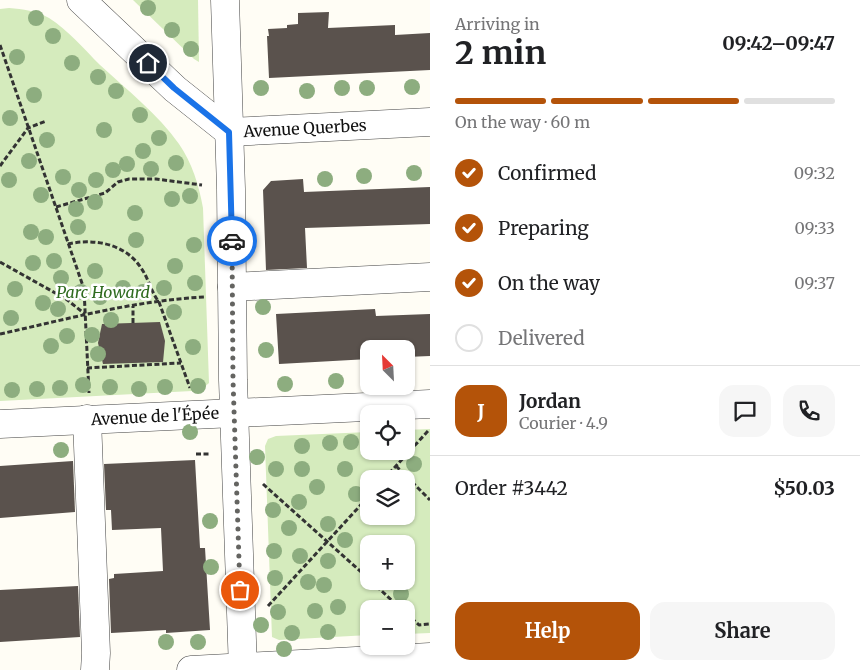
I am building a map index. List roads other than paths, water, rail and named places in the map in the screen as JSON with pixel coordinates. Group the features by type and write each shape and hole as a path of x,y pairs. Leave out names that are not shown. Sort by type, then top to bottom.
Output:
{"street":[{"name":"Avenue Querbes","path":"81,0 174,88 229,132 430,122"},
{"path":"225,0 231,189 220,292 235,412 243,669"},
{"path":"220,292 430,277"},
{"name":"Avenue de l'Épée","path":"0,424 88,408 235,412 430,404"},
{"path":"88,408 95,670"},
{"path":"191,670 243,669 430,657"}],"park label":[{"name":"Parc Howard","path":"103,292"}]}
